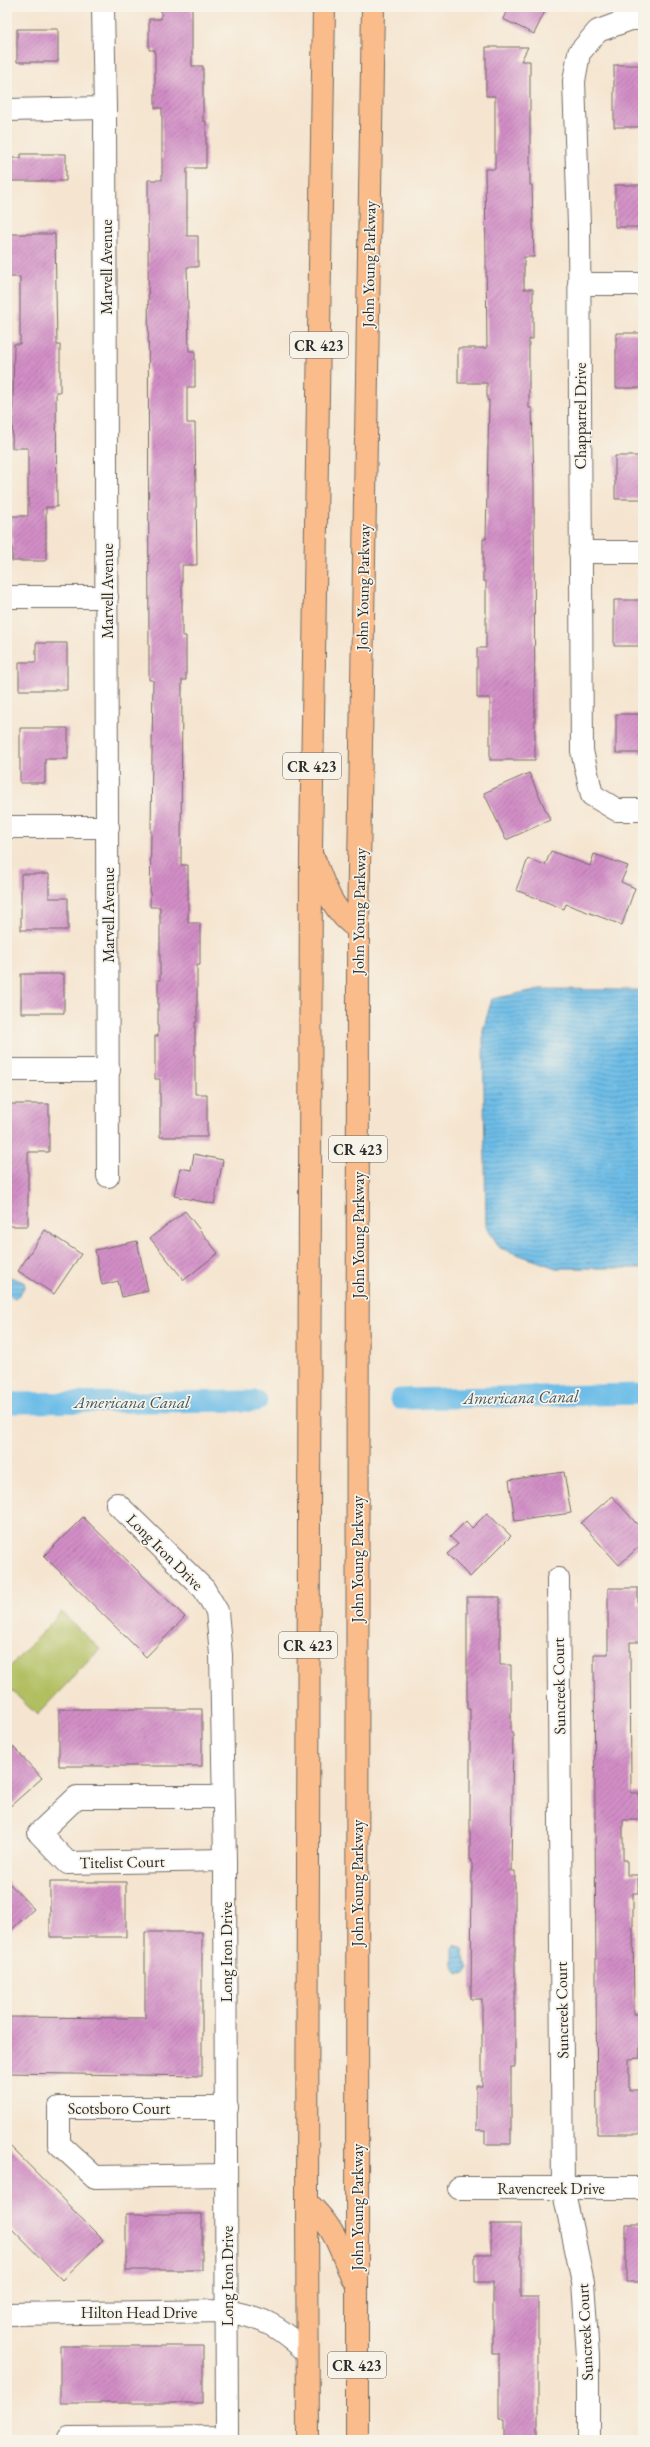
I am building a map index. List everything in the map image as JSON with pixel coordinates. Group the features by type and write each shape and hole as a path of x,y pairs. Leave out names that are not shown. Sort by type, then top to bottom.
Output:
{"main road":[{"name":"CR 423","path":"308,2440 306,2202 311,850 324,7"},
{"name":"John Young Parkway","path":"357,2440 358,929 373,7"},
{"path":"311,850 333,905 345,921 358,929"},
{"path":"306,2202 323,2217 335,2233 357,2291"}],"street":[{"name":"Marvell Avenue","path":"103,7 105,108 109,1070 108,1176"},
{"name":"Chapparrel Drive","path":"643,19 631,19 598,31 579,53 574,80 579,284 582,751 592,795 617,810 643,810"},
{"path":"7,110 105,108"},
{"path":"579,284 643,284"},
{"path":"580,552 643,552"},
{"path":"7,597 107,597"},
{"path":"7,827 108,827"},
{"path":"7,1070 109,1070"},
{"name":"Long Iron Drive","path":"117,1504 204,1589 217,1611 221,1655 225,1860 228,2311 227,2439"},
{"name":"Suncreek Court","path":"558,1578 563,2188 583,2282 588,2357 588,2440"},
{"name":"Titelist Court","path":"223,1797 77,1797 39,1833 68,1863 225,1860"},
{"name":"Scotsboro Court","path":"226,2175 94,2177 59,2144 59,2108 227,2108"},
{"name":"Ravencreek Drive","path":"459,2188 643,2188"},
{"name":"Hilton Head Drive","path":"7,2314 228,2311 252,2316 279,2328 307,2352"},
{"path":"69,2440 69,2438 227,2439"}],"green space":[{"path":"61,1612 100,1649 37,1715 7,1686 7,1670"}],"water":[{"path":"540,989 643,990 643,1268 556,1268 500,1248 486,1226 483,1030 492,999"},
{"path":"7,1276 24,1282 25,1286 18,1297 13,1298 7,1293"},
{"path":"456,1945 463,1949 465,1961 469,1967 464,1974 458,1973 453,1966 453,1949"}],"building":[{"path":"161,7 192,7 192,66 203,66 203,121 206,121 206,168 187,168 187,236 198,236 198,267 187,267 189,351 195,351 195,387 187,387 187,423 195,423 197,565 182,565 182,636 186,636 186,680 182,680 181,865 188,865 188,923 200,923 200,965 197,965 197,1022 195,1022 195,1094 207,1094 207,1137 160,1137 160,1079 155,1079 155,1036 158,1036 158,980 160,980 160,907 150,907 153,680 149,680 148,180 162,180 162,108 155,108 155,50 149,50 149,19 161,19"},
{"path":"508,7 547,7 534,34 503,19"},
{"path":"17,29 58,29 58,62 17,62"},
{"path":"486,47 528,47 521,61 530,61 530,185 532,185 534,257 524,257 524,289 533,289 533,339 529,339 529,408 532,408 534,483 535,760 490,760 490,698 477,698 477,648 486,648 486,581 483,581 483,539 486,539 489,400 487,400 487,383 458,383 458,348 487,348 485,169 495,169 495,96 486,96"},
{"path":"614,65 643,65 643,127 614,127"},
{"path":"21,154 66,154 66,181 7,181 7,158 21,158"},
{"path":"615,185 643,185 643,227 615,227"},
{"path":"9,234 55,234 57,345 60,345 60,392 56,392 57,507 46,507 46,561 12,561 12,516 28,516 28,448 12,448 14,344 20,344 20,277 9,277"},
{"path":"616,333 643,333 643,388 616,388"},
{"path":"615,456 643,456 643,499 615,499"},
{"path":"614,600 643,600 643,646 614,646"},
{"path":"36,643 67,643 67,690 19,690 19,662 36,662"},
{"path":"616,714 643,714 643,753 616,753"},
{"path":"20,728 68,728 68,759 45,759 45,783 20,783"},
{"path":"529,773 550,820 506,840 484,793"},
{"path":"551,851 590,866 594,854 628,866 621,882 635,888 622,925 566,904 564,909 516,890 528,859 545,865"},
{"path":"21,874 49,874 49,898 68,898 68,930 21,930"},
{"path":"21,974 64,974 64,1013 21,1013"},
{"path":"7,1104 49,1104 49,1152 28,1152 28,1226 7,1226"},
{"path":"194,1154 223,1160 214,1204 174,1196 180,1168 191,1170"},
{"path":"185,1211 218,1253 184,1280 150,1238"},
{"path":"45,1230 81,1254 54,1294 18,1271"},
{"path":"137,1241 148,1291 122,1297 118,1281 102,1285 95,1250"},
{"path":"564,1472 571,1513 515,1521 509,1480"},
{"path":"612,1496 643,1531 643,1543 619,1565 581,1523"},
{"path":"487,1513 511,1536 470,1577 447,1554 458,1544 450,1537 466,1521 472,1528"},
{"path":"83,1517 185,1617 146,1657 44,1556"},
{"path":"608,1588 638,1588 638,1605 643,1605 643,1642 630,1642 631,1793 639,1793 639,1820 623,1820 623,1860 627,1860 627,1875 638,1875 638,1893 633,1893 633,1931 634,2014 640,2014 640,2058 629,2059 629,2090 643,2090 643,2134 597,2134 594,1654 608,1654"},
{"path":"467,1597 500,1597 500,1665 511,1665 511,1733 513,1733 511,1871 515,1871 515,2067 511,2067 511,2144 485,2144 485,2130 476,2130 476,2086 482,2086 482,1999 471,1999 472,1860 470,1860 470,1709 467,1709"},
{"path":"59,1709 202,1709 202,1766 59,1766"},
{"path":"7,1740 42,1778 7,1809"},
{"path":"7,1881 34,1909 7,1934"},
{"path":"50,1882 126,1882 126,1937 50,1937"},
{"path":"145,1932 202,1932 202,2076 7,2073 7,2017 145,2018"},
{"path":"7,2143 103,2240 62,2280 7,2224"},
{"path":"126,2214 202,2214 202,2270 126,2270"},
{"path":"491,2224 521,2224 521,2297 538,2297 538,2440 504,2440 504,2419 499,2419 499,2353 493,2353 493,2282 475,2282 475,2254 491,2254"},
{"path":"626,2224 643,2224 643,2282 626,2282"},
{"path":"60,2346 203,2346 203,2403 60,2403"}],"waterway":[{"name":"Americana Canal","path":"400,1399 643,1394"},
{"name":"Americana Canal","path":"7,1403 257,1401"}]}
